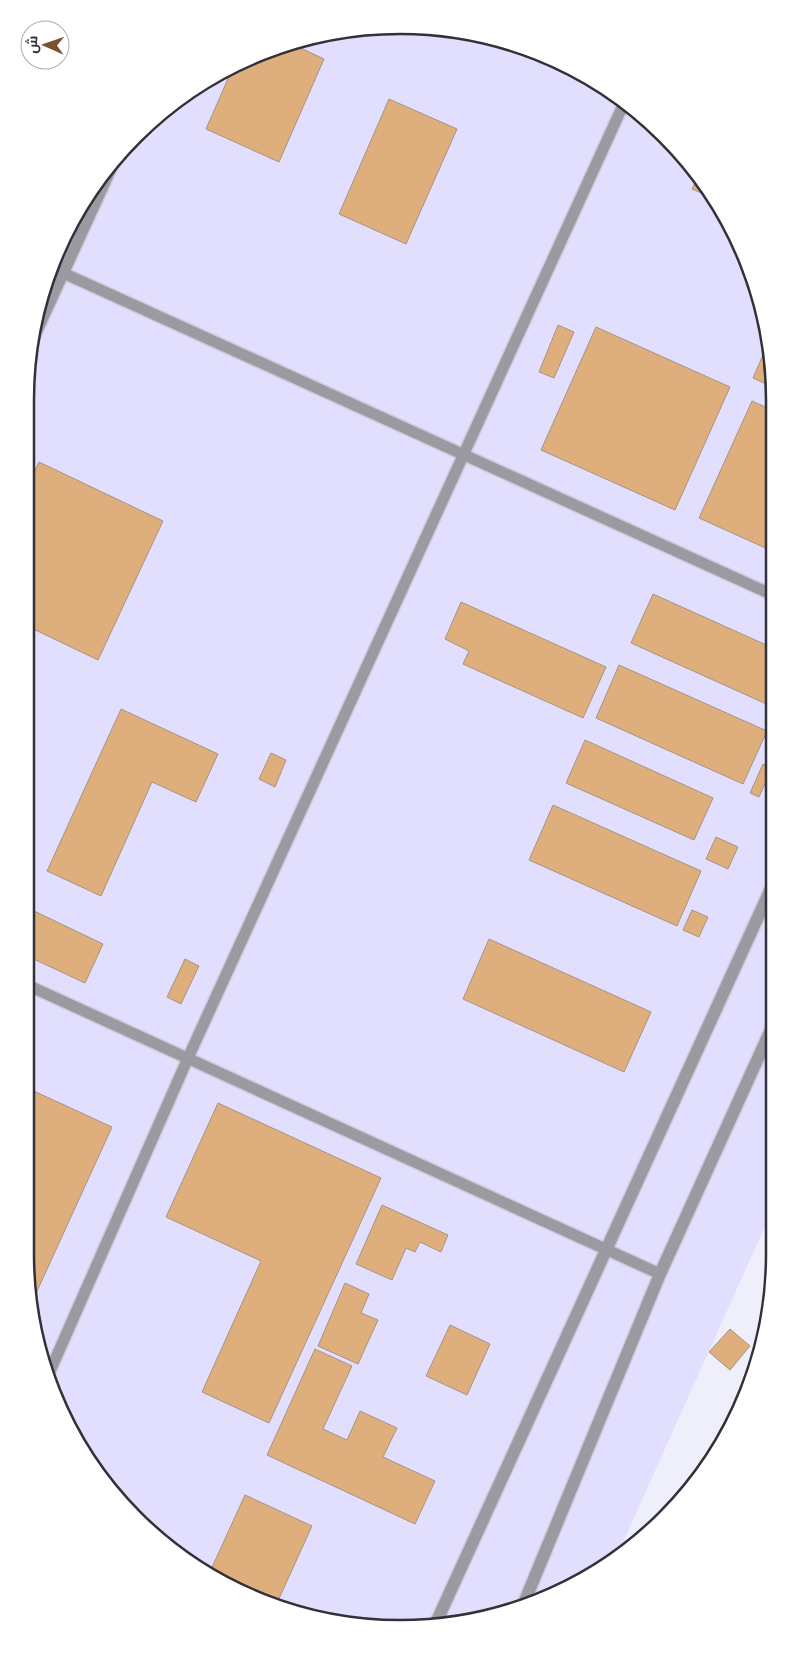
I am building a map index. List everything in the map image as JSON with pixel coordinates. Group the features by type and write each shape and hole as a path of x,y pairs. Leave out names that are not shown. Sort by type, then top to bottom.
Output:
{"street":[{"path":"438,1618 766,900"},
{"path":"526,1598 660,1274 766,1041"}],"lane":[{"path":"52,1367 188,1058 622,108"},
{"path":"43,317 105,183"},
{"path":"58,270 766,592"},
{"path":"34,988 660,1274"}],"shaded area":[{"path":"400,34 448,37 471,41 518,53 540,62 603,95 623,109 659,141 691,177 705,197 738,260 754,305 759,329 763,352 766,400 766,1224 621,1546 562,1582 518,1601 495,1608 448,1617 424,1619 400,1620 352,1617 305,1608 282,1601 238,1582 197,1559 177,1545 141,1513 109,1477 95,1457 62,1394 46,1349 41,1325 37,1302 34,1254 34,400 37,352 46,305 62,260 83,217 109,177 141,141 177,109 217,83 260,62 305,46 329,41 352,37"}],"building":[{"path":"300,48 324,59 279,162 206,129 229,77 260,62"},
{"path":"389,99 457,129 406,244 339,214"},
{"path":"695,183 703,194 692,189"},
{"path":"558,325 574,332 554,378 539,372"},
{"path":"596,327 730,387 675,510 541,450"},
{"path":"763,354 765,384 753,378"},
{"path":"752,401 766,407 766,548 699,518"},
{"path":"39,462 163,521 98,660 34,629 34,473"},
{"path":"653,594 766,645 766,704 631,643"},
{"path":"461,602 606,667 583,718 463,664 469,651 445,639"},
{"path":"619,665 766,731 766,733 743,784 596,718"},
{"path":"121,709 218,754 196,802 152,782 101,896 47,871"},
{"path":"585,740 713,798 694,840 566,783"},
{"path":"271,753 286,760 275,787 259,779"},
{"path":"763,764 766,765 766,781 759,797 750,793"},
{"path":"553,805 701,871 677,926 529,860"},
{"path":"716,837 738,847 728,869 706,859"},
{"path":"692,910 708,917 699,937 683,930"},
{"path":"34,911 103,944 85,983 34,959"},
{"path":"489,939 651,1012 624,1072 463,999"},
{"path":"185,959 199,966 181,1004 167,997"},
{"path":"34,1091 112,1127 36,1293 34,1254"},
{"path":"218,1103 381,1178 269,1423 202,1392 261,1261 166,1217"},
{"path":"382,1205 448,1235 441,1252 420,1242 415,1252 406,1248 392,1280 356,1264"},
{"path":"345,1283 369,1294 361,1313 378,1320 358,1364 318,1346"},
{"path":"450,1325 490,1344 467,1395 426,1376"},
{"path":"730,1329 750,1346 730,1370 709,1352"},
{"path":"315,1349 352,1366 323,1429 347,1440 360,1411 397,1428 383,1457 435,1481 415,1524 267,1455"},
{"path":"245,1495 312,1526 279,1600 238,1582 212,1568"}]}
